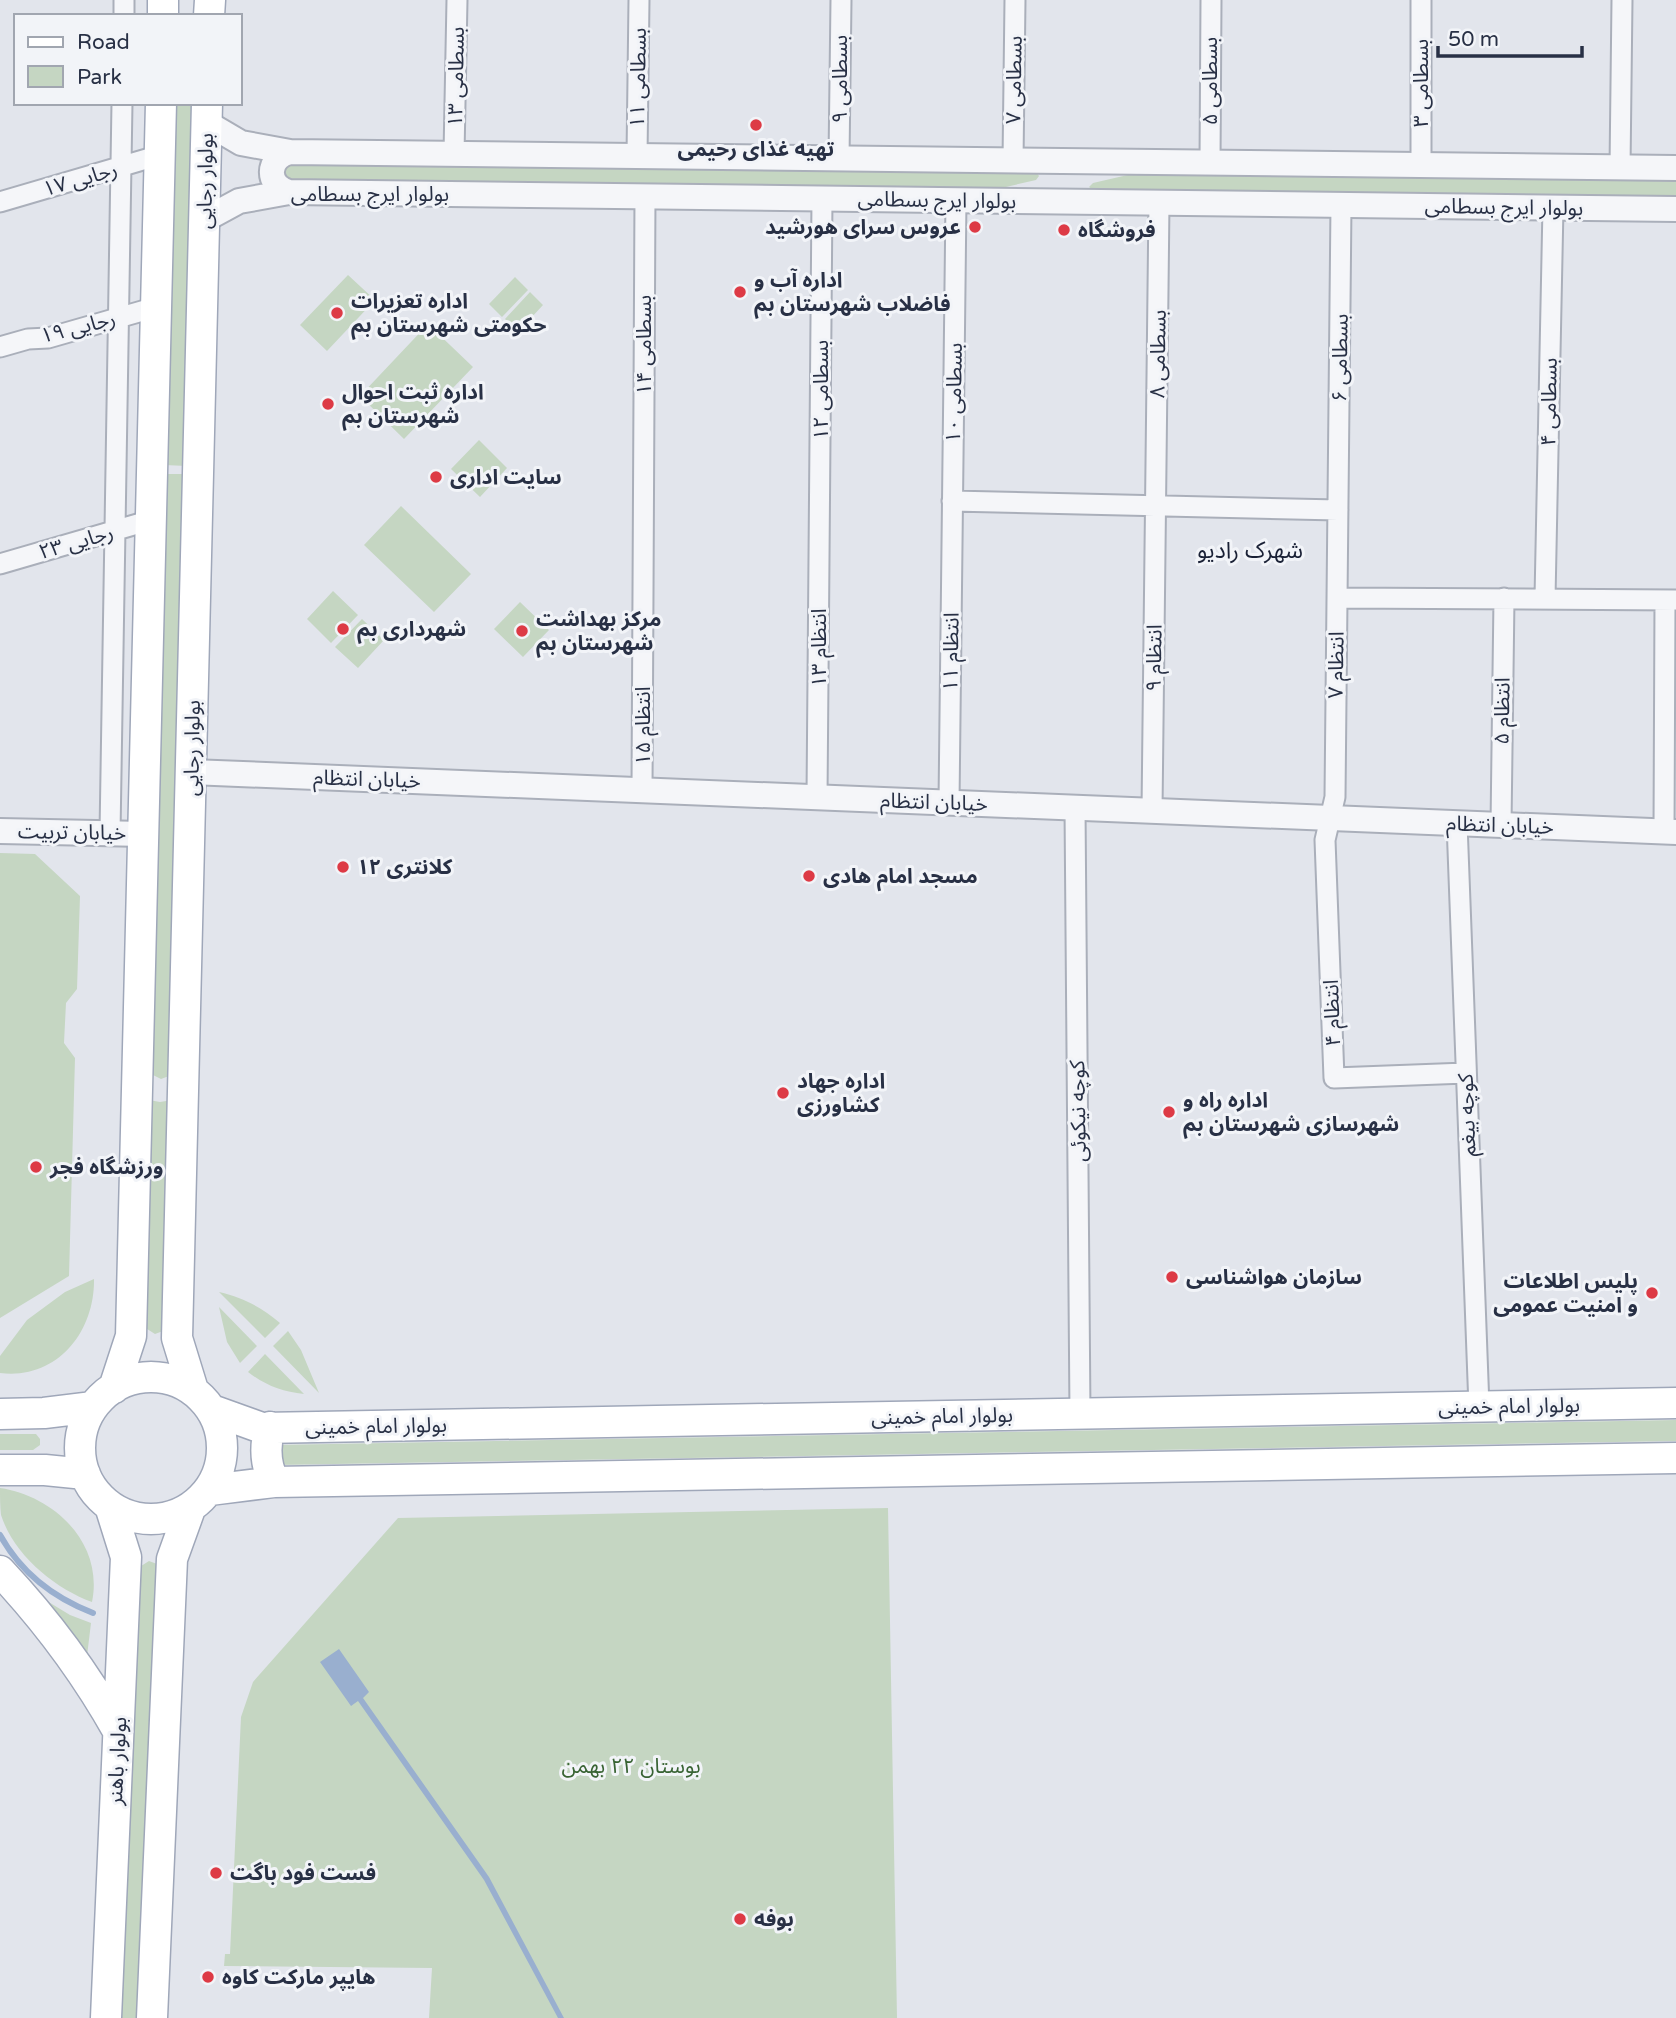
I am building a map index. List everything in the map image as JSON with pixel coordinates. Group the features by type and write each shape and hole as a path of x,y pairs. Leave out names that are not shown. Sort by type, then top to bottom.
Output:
{"main road":[{"path":"161,105 131,1336 103,1397 84,1425 80,1446 85,1474 100,1497 110,1506 122,1514 150,1520 177,1515 200,1499 274,1482 1676,1458"},
{"name":"بولوار رجایی","path":"202,1400 177,1338 207,113"},
{"path":"138,1068 144,1083 160,1091 177,1084 184,1069"},
{"path":"0,1414 44,1413 103,1397 139,1377 167,1378 202,1400 222,1436 221,1464 200,1499 172,1559 152,2018"},
{"name":"بولوار امام خمینی","path":"202,1400 262,1428 1676,1403"},
{"path":"270,1427 265,1447 274,1482"},
{"path":"0,1471 45,1470 85,1474"},
{"name":"بولوار باهنر","path":"106,2018 126,1557 110,1506"},
{"path":"0,1571 61,1642 92,1686 118,1731"}],"street":[{"name":"بسطامی ۱۳","path":"454,154 457,0"},
{"name":"بسطامی ۱۱","path":"637,156 639,0"},
{"name":"بسطامی ۹","path":"839,159 841,0"},
{"name":"بسطامی ۷","path":"1013,161 1015,0"},
{"name":"بسطامی ۵","path":"1210,163 1211,0"},
{"name":"بسطامی ۳","path":"1421,0 1421,165"},
{"path":"1620,168 1622,0"},
{"path":"110,833 122,105"},
{"name":"بولوار ایرج بسطامی","path":"207,113 241,143 290,152 1676,168"},
{"path":"289,192 281,190 273,182 271,172 274,162 281,154 290,152"},
{"name":"رجایی ۱۷","path":"0,202 160,155"},
{"path":"1064,161 1064,202"},
{"name":"بولوار ایرج بسطامی","path":"204,220 239,201 289,192 1676,209"},
{"name":"بسطامی ۱۴","path":"644,493 645,197"},
{"name":"بسطامی ۱۲","path":"820,498 822,199"},
{"name":"بسطامی ۱۰","path":"952,501 956,200"},
{"name":"بسطامی ۸","path":"1156,506 1159,203"},
{"name":"بسطامی ۶","path":"1338,510 1342,205"},
{"name":"بسطامی ۴","path":"1545,598 1553,207"},
{"name":"رجایی ۱۹","path":"0,347 28,339 48,338 156,307"},
{"name":"انتظام ۱۵","path":"642,790 644,493"},
{"name":"انتظام ۱۳","path":"817,797 820,498"},
{"path":"952,501 1338,510"},
{"name":"انتظام ۱۱","path":"949,803 952,501"},
{"name":"انتظام ۹","path":"1152,811 1156,506"},
{"name":"انتظام ۷","path":"1330,818 1335,797 1338,510"},
{"name":"رجایی ۲۳","path":"0,564 151,520"},
{"name":"انتظام ۵","path":"1501,825 1504,597"},
{"path":"1337,598 1670,600 1670,832"},
{"name":"خیابان انتظام","path":"191,772 1670,832"},
{"name":"کوچه نیکوئی","path":"1075,808 1080,1414"},
{"name":"انتظام ۴","path":"1330,818 1325,840 1334,1078 1466,1073"},
{"name":"کوچه بیغم","path":"1457,823 1479,1407"},
{"name":"خیابان تربیت","path":"0,831 144,834"}],"green space":[{"path":"172,105 195,105 187,466 164,465"},
{"path":"291,164 1036,172 1039,176 1036,180 997,189 291,181 284,176 284,168"},
{"path":"1132,174 1676,180 1676,197 1093,190 1089,187 1093,183"},
{"path":"348,275 375,300 327,351 300,325"},
{"path":"515,277 528,290 502,317 489,304"},
{"path":"530,292 543,305 518,332 505,319"},
{"path":"428,324 473,367 404,439 360,396"},
{"path":"479,440 507,468 480,497 451,469"},
{"path":"164,474 187,474 169,1076 161,1079 150,1071"},
{"path":"401,506 471,574 434,612 364,545"},
{"path":"333,591 358,615 331,643 307,619"},
{"path":"520,602 549,630 523,657 494,629"},
{"path":"362,619 384,640 358,668 335,647"},
{"name":"ورزشگاه فجر","path":"0,853 35,854 80,896 77,989 66,1003 64,1043 75,1058 69,1276 0,1318"},
{"path":"149,1100 172,1100 163,1331 155,1334 144,1327"},
{"path":"94,1279 93,1299 88,1317 69,1348 39,1369 0,1373 0,1356 27,1320 65,1292"},
{"path":"219,1292 252,1304 280,1323 265,1338"},
{"path":"219,1307 257,1346 240,1363 227,1342"},
{"path":"288,1331 301,1350 319,1393 273,1346"},
{"path":"265,1354 304,1394 274,1387 248,1372"},
{"path":"1676,1420 1676,1441 276,1465 276,1445"},
{"path":"0,1434 36,1434 40,1445 33,1450 0,1450"},
{"path":"0,1488 39,1501 71,1526 90,1560 94,1580 92,1602 50,1579 15,1544 1,1515"},
{"name":"بوستان ۲۲ بهمن","path":"888,1508 897,2018 429,2018 432,1968 224,1966 225,1954 230,1954 241,1717 253,1682 398,1518"},
{"path":"149,1561 157,1564 141,2018 118,2018 138,1568"},
{"path":"42,1598 70,1615 91,1623 87,1656"}],"water":[{"path":"339,1649 369,1692 363,1698 489,1877 564,2018 558,2018 484,1880 358,1701 351,1706 320,1662"}],"waterway":[{"path":"0,1535 8,1549 40,1583 65,1600 93,1613"}],"place":[{"name":"تهیه غذای رحیمی","path":"756,125"},
{"name":"عروس سرای هورشید","path":"975,227"},
{"name":"فروشگاه","path":"1064,230"},
{"name":"اداره آب و فاضلاب شهرستان بم","path":"740,292"},
{"name":"اداره تعزیرات حکومتی شهرستان بم","path":"337,313"},
{"name":"اداره ثبت احوال شهرستان بم","path":"328,404"},
{"name":"سایت اداری","path":"436,477"},
{"name":"شهرداری بم","path":"343,629"},
{"name":"مرکز بهداشت شهرستان بم","path":"522,631"},
{"name":"کلانتری ۱۲","path":"343,867"},
{"name":"مسجد امام هادی","path":"809,876"},
{"name":"اداره جهاد کشاورزی","path":"783,1093"},
{"name":"اداره راه و شهرسازی شهرستان بم","path":"1169,1112"},
{"name":"ورزشگاه فجر","path":"36,1167"},
{"name":"سازمان هواشناسی","path":"1172,1277"},
{"name":"پلیس اطلاعات و امنیت عمومی","path":"1652,1293"},
{"name":"فست فود باگت","path":"216,1873"},
{"name":"بوفه","path":"740,1919"},
{"name":"هایپر مارکت کاوه","path":"208,1977"}],"district":[{"name":"شهرک رادیو","path":"1250,550"}]}
